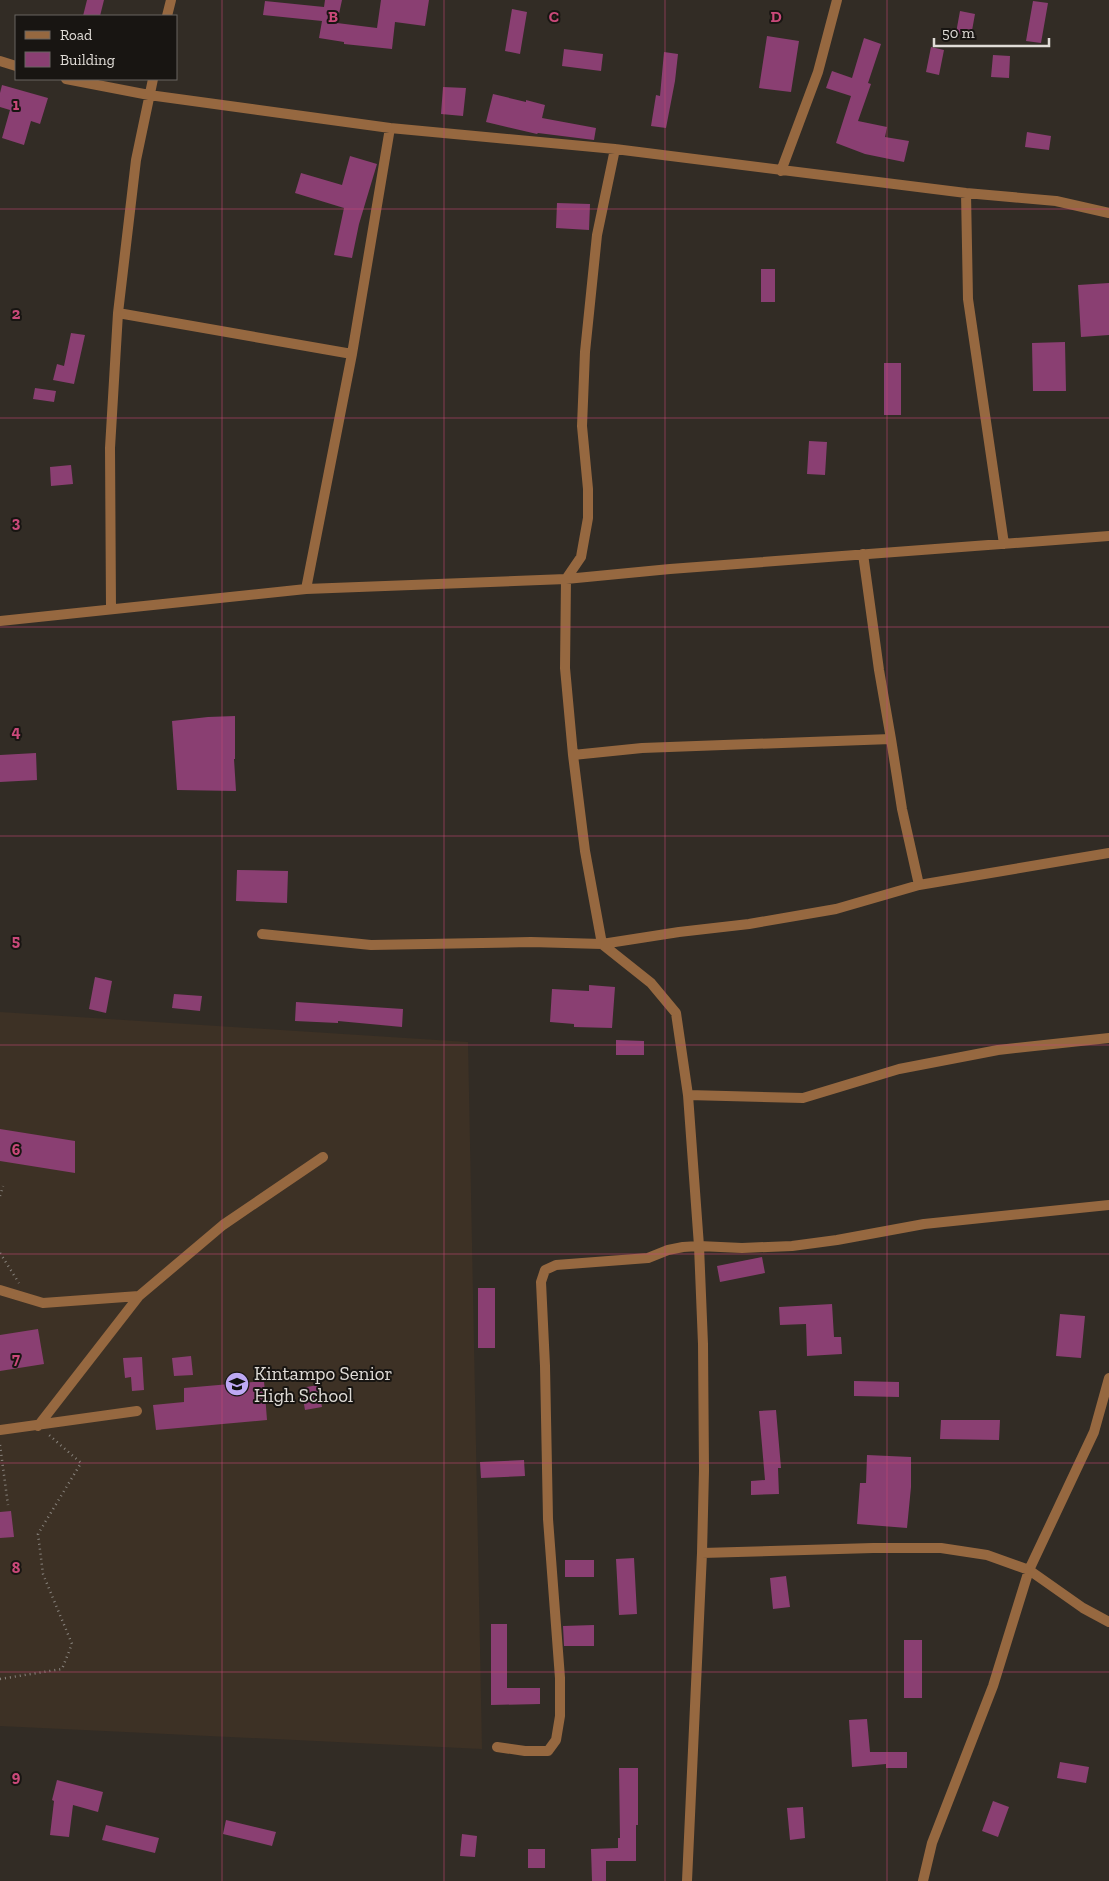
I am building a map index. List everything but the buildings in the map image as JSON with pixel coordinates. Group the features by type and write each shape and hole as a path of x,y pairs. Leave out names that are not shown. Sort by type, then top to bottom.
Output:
{"street":[{"path":"167,15 171,0"},
{"path":"781,171 818,72 837,0"},
{"path":"0,61 15,66"},
{"path":"71,80 149,95 390,128 615,150 966,193 1056,201 1109,213"},
{"path":"111,608 110,448 118,313 136,160 152,80"},
{"path":"306,588 352,354 390,128"},
{"path":"615,150 596,235 585,352 582,426 588,489 588,518 581,556 566,579 565,668 573,756 585,851 602,944 651,983 676,1013 688,1095 699,1246 704,1471 687,1881"},
{"path":"966,193 968,299 1004,544"},
{"path":"118,313 352,354"},
{"path":"0,621 306,588 566,579 670,569 1109,536"},
{"path":"863,554 879,670 902,809 919,885"},
{"path":"573,756 642,748 891,739"},
{"path":"262,934 371,944 531,942 602,944 679,932 749,924 836,909 919,885 1109,853"},
{"path":"688,1095 803,1098 899,1069 998,1050 1109,1038"},
{"path":"38,1426 140,1296 223,1226 323,1157"},
{"path":"497,1747 525,1751 548,1751 556,1740 560,1716 560,1678 546,1473 545,1366 541,1282 545,1270 556,1265 648,1258 668,1250 699,1246 742,1248 792,1246 924,1224 1109,1205"},
{"path":"0,1290 43,1303 140,1296"},
{"path":"922,1881 932,1843 993,1686 1028,1570 1094,1432 1109,1378"},
{"path":"0,1430 137,1411"},
{"path":"702,1553 941,1548 987,1555 1028,1570 1083,1608 1109,1622"}],"path":[{"path":"0,1196 3,1186"},
{"path":"0,1253 30,1299"},
{"path":"0,1679 62,1669 72,1644 43,1574 38,1534 81,1463 38,1426"},
{"path":"0,1445 8,1505"}],"shaded area":[{"name":"Kintampo Senior High School","path":"0,1012 468,1042 482,1749 0,1726"}],"place":[{"name":"Kintampo Senior High School","path":"237,1384"}]}
